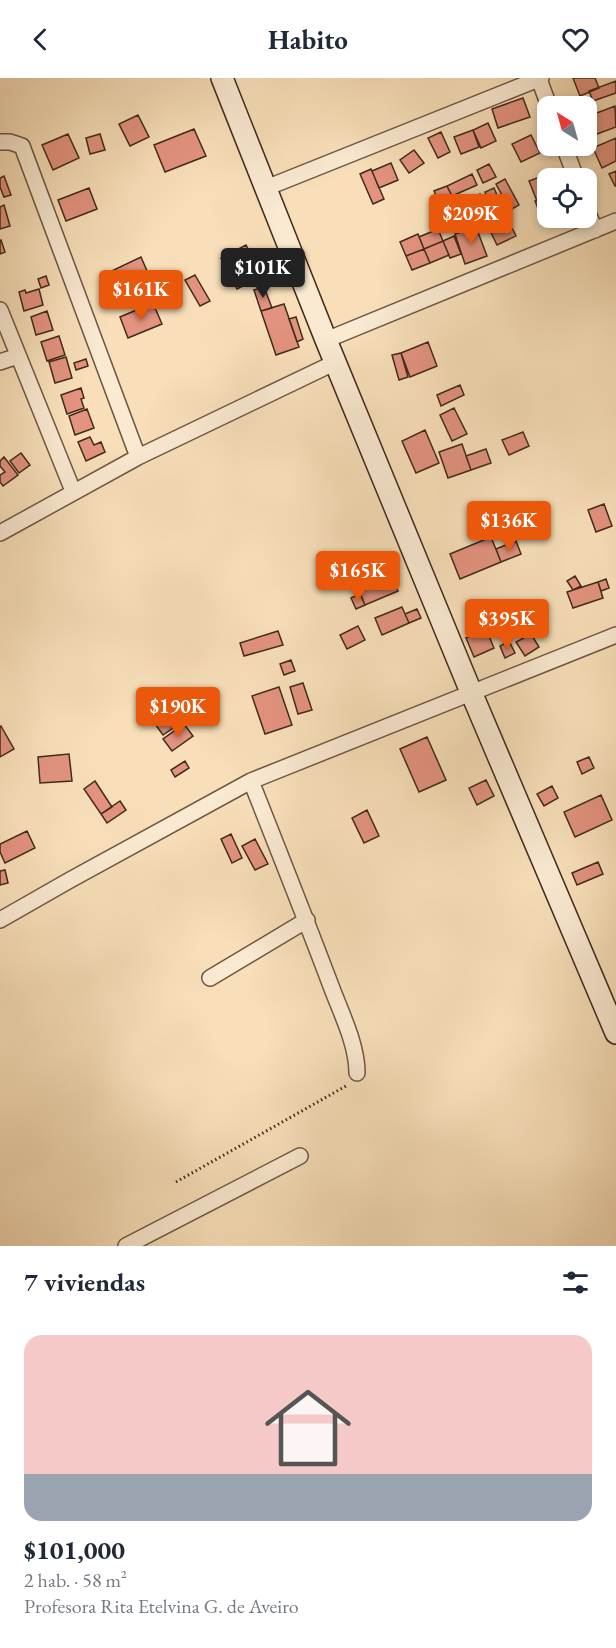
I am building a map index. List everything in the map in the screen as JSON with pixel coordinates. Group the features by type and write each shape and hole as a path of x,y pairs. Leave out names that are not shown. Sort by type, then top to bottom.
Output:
{"street":[{"path":"222,78 326,340 471,693 616,1033"},
{"path":"266,188 540,78 546,96"},
{"path":"0,142 22,146 138,457"},
{"path":"326,340 616,221"},
{"path":"0,310 73,491"},
{"path":"0,363 18,356"},
{"path":"0,533 138,457 336,362"},
{"path":"0,920 69,880 251,782 616,635"},
{"path":"251,782 307,921 357,1059 357,1073"},
{"path":"210,978 307,921"},
{"path":"126,1246 300,1156"}],"path":[{"path":"176,1182 345,1087 357,1073"}],"building":[{"path":"573,78 595,78 599,88 580,96"},
{"path":"616,81 616,93 597,100 597,96 591,96 589,91"},
{"path":"523,98 530,117 498,128 492,109"},
{"path":"615,106 616,127 597,134 597,113"},
{"path":"138,115 149,137 130,146 119,124"},
{"path":"488,123 496,141 481,148 473,130"},
{"path":"194,129 206,156 165,172 154,145"},
{"path":"473,130 479,147 461,154 454,137"},
{"path":"441,132 450,152 438,158 428,138"},
{"path":"68,134 79,158 53,170 42,145"},
{"path":"100,134 105,150 90,154 86,138"},
{"path":"531,135 537,147 537,154 521,162 512,144"},
{"path":"616,138 616,161 602,168 597,156 597,146"},
{"path":"414,150 424,163 409,173 400,160"},
{"path":"391,163 398,180 379,188 372,171"},
{"path":"489,164 496,177 483,183 477,170"},
{"path":"371,169 384,199 373,204 360,174"},
{"path":"616,171 616,186 615,186 609,174"},
{"path":"472,174 477,185 452,196 447,186"},
{"path":"4,176 11,195 4,197 0,187 0,178"},
{"path":"537,178 537,201 529,181"},
{"path":"505,179 519,205 510,210 496,184"},
{"path":"447,186 452,196 439,202 434,191"},
{"path":"89,188 97,209 66,221 58,200"},
{"path":"494,188 503,209 495,213 485,192"},
{"path":"480,194 483,202 472,206 469,199"},
{"path":"4,205 10,226 0,229 0,207"},
{"path":"503,209 516,236 497,245 484,218"},
{"path":"476,227 487,256 465,264 455,234"},
{"path":"438,229 443,241 424,249 419,237"},
{"path":"418,234 424,249 406,256 400,242"},
{"path":"454,236 461,254 450,258 443,241"},
{"path":"0,241 5,252 0,254"},
{"path":"443,241 449,255 430,263 424,249"},
{"path":"246,245 258,268 233,281 221,258"},
{"path":"424,249 430,263 412,270 406,256"},
{"path":"141,257 151,280 111,298 101,276"},
{"path":"195,275 210,301 200,306 185,280"},
{"path":"46,276 49,285 41,288 38,279"},
{"path":"241,277 245,285 237,289 233,281"},
{"path":"264,287 272,308 261,311 254,290"},
{"path":"39,289 43,305 24,311 19,292 25,290 26,293"},
{"path":"153,303 162,324 128,338 120,317"},
{"path":"284,304 299,347 276,355 261,311"},
{"path":"47,311 53,330 36,335 31,317"},
{"path":"296,317 303,339 297,342 289,319"},
{"path":"59,336 65,355 47,361 41,342"},
{"path":"428,342 437,366 410,377 401,353"},
{"path":"401,353 408,377 399,380 392,355"},
{"path":"66,357 72,378 55,383 49,362"},
{"path":"86,359 88,366 76,370 74,363"},
{"path":"460,385 464,395 441,406 437,395"},
{"path":"81,388 84,408 67,414 61,395"},
{"path":"454,408 467,434 452,441 440,415"},
{"path":"87,409 94,428 75,435 69,416"},
{"path":"425,430 439,463 416,473 402,441"},
{"path":"523,432 529,446 509,455 502,440"},
{"path":"90,437 94,445 101,442 105,452 86,461 78,442"},
{"path":"462,444 471,470 448,478 439,452"},
{"path":"486,449 491,463 471,470 466,456"},
{"path":"21,453 30,465 19,473 10,461"},
{"path":"4,457 18,475 3,486 0,482 0,475 5,472 0,466 0,461"},
{"path":"604,504 612,526 596,532 588,510"},
{"path":"491,537 501,562 460,579 450,554"},
{"path":"516,541 521,554 501,562 496,549"},
{"path":"389,569 398,591 365,605 356,583"},
{"path":"575,576 581,586 573,590 567,581"},
{"path":"606,579 609,588 601,591 598,582"},
{"path":"598,582 603,598 573,608 567,592"},
{"path":"360,594 365,605 356,609 351,598"},
{"path":"512,606 524,627 502,639 490,617"},
{"path":"402,607 409,623 382,635 375,618"},
{"path":"417,609 421,618 409,623 405,614"},
{"path":"358,626 365,640 347,649 340,635"},
{"path":"486,629 494,648 474,657 466,638"},
{"path":"278,631 283,645 244,656 240,643"},
{"path":"531,634 539,647 525,656 516,642"},
{"path":"509,641 515,653 505,658 500,646"},
{"path":"291,660 295,671 284,675 280,664"},
{"path":"303,683 312,710 298,714 290,687"},
{"path":"279,687 292,725 265,734 252,696"},
{"path":"160,710 173,728 163,735 150,717"},
{"path":"184,724 193,736 172,751 163,739"},
{"path":"0,727 14,749 0,757"},
{"path":"427,737 446,780 419,792 400,749"},
{"path":"69,754 72,781 40,783 38,757"},
{"path":"589,757 594,768 582,774 577,762"},
{"path":"185,761 189,768 175,777 171,770"},
{"path":"486,780 494,796 477,805 469,788"},
{"path":"95,781 112,807 101,814 84,789"},
{"path":"552,786 558,798 544,806 537,794"},
{"path":"601,795 612,820 575,837 564,812"},
{"path":"120,801 126,810 107,823 101,814"},
{"path":"367,810 379,836 364,843 352,818"},
{"path":"27,831 35,848 5,863 0,852 0,844"},
{"path":"231,834 242,858 232,863 221,839"},
{"path":"255,839 268,864 255,870 242,846"},
{"path":"598,862 603,874 577,885 572,873"},
{"path":"5,870 8,883 0,885 0,871"}]}
